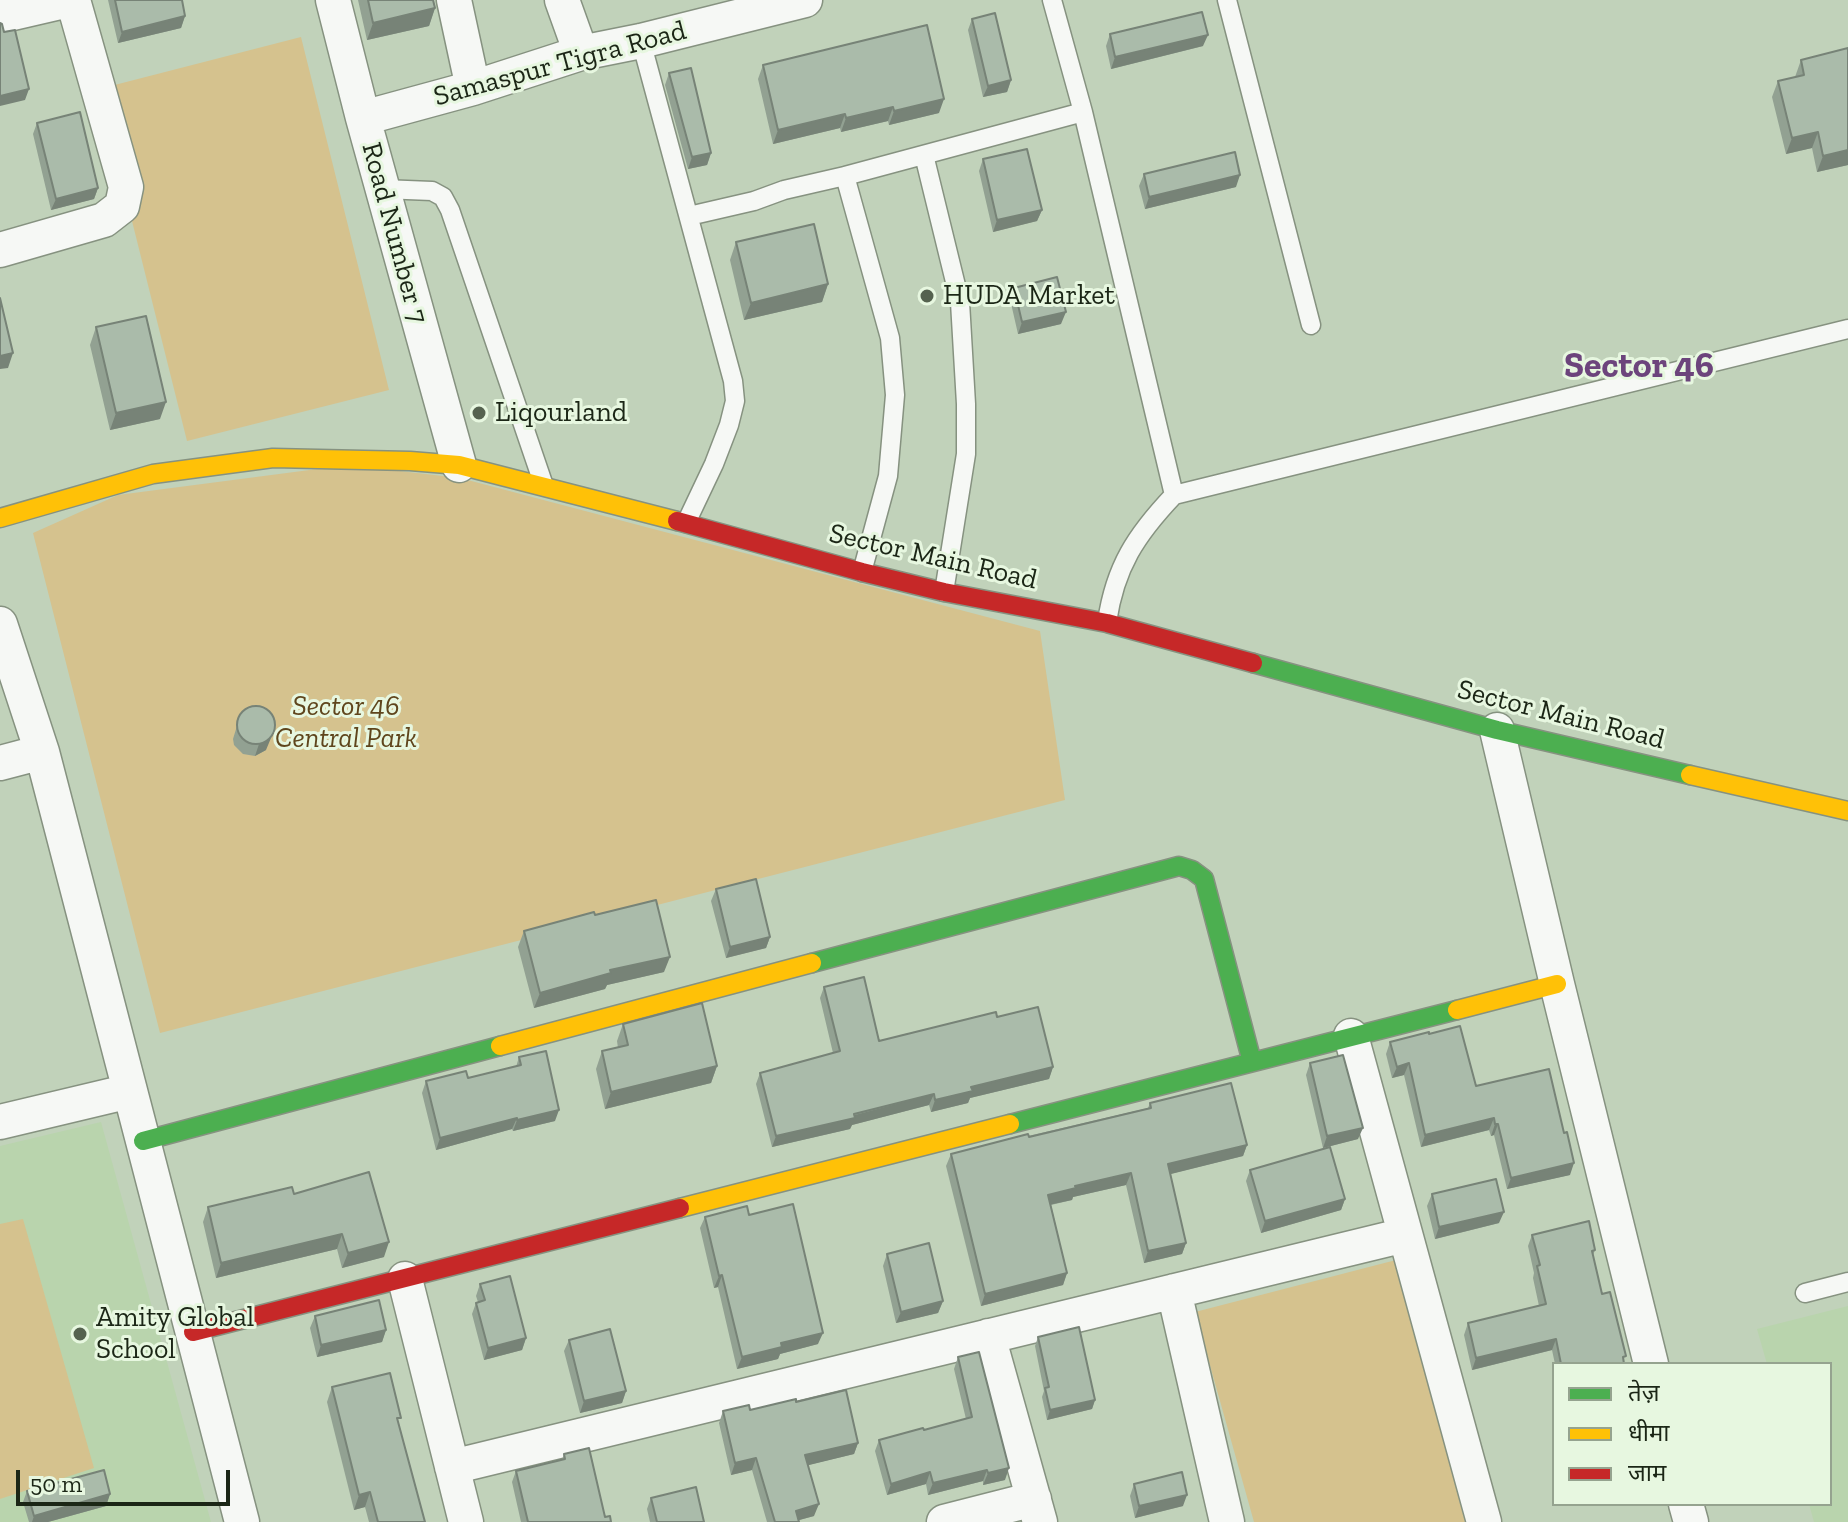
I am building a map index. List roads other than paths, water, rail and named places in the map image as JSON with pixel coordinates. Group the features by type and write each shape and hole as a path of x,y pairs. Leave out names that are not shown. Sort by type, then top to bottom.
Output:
{"street":[{"path":"0,16 71,0 126,187 122,206 104,220 0,250"},
{"name":"Road Number 7","path":"333,0 459,465"},
{"path":"454,0 473,88"},
{"path":"562,0 581,53"},
{"name":"Samaspur Tigra Road","path":"363,118 473,88 581,53 641,41 754,6 805,0"},
{"name":"Sector Main Road","path":"0,518 153,474 273,458 459,465 862,572 944,592 1107,623 1497,730 1848,811"},
{"path":"0,624 42,752 242,1522"},
{"path":"1497,730 1651,1362"},
{"path":"0,763 42,752"},
{"path":"143,1141 1179,866 1192,870 1204,879 1252,1062"},
{"path":"193,1332 1557,984"},
{"path":"1351,1036 1484,1522"},
{"path":"0,1122 130,1091"},
{"path":"452,1467 1405,1235"},
{"path":"405,1279 466,1522"},
{"path":"1174,1291 1227,1522"},
{"path":"944,1522 1037,1511 988,1336"}],"lane":[{"path":"1052,0 1083,112 1174,495"},
{"path":"1227,0 1311,325"},
{"path":"641,41 733,381 735,401 714,464 686,523"},
{"path":"689,216 1083,112"},
{"path":"924,155 960,302 966,404 966,454 944,592"},
{"path":"845,176 890,338 895,395 888,476 862,572"},
{"path":"382,189 432,191 443,197 544,486"},
{"path":"1107,623 1110,599 1125,559 1148,523 1174,495 1848,329"},
{"path":"1805,1293 1848,1282"}],"place":[{"name":"HUDA Market","path":"927,296"},
{"name":"Liqourland","path":"479,413"},
{"name":"Amity Global School","path":"80,1334"}],"district":[{"name":"Sector 46","path":"1639,367"}],"park label":[{"name":"Sector 46 Central Park","path":"346,723"}]}
